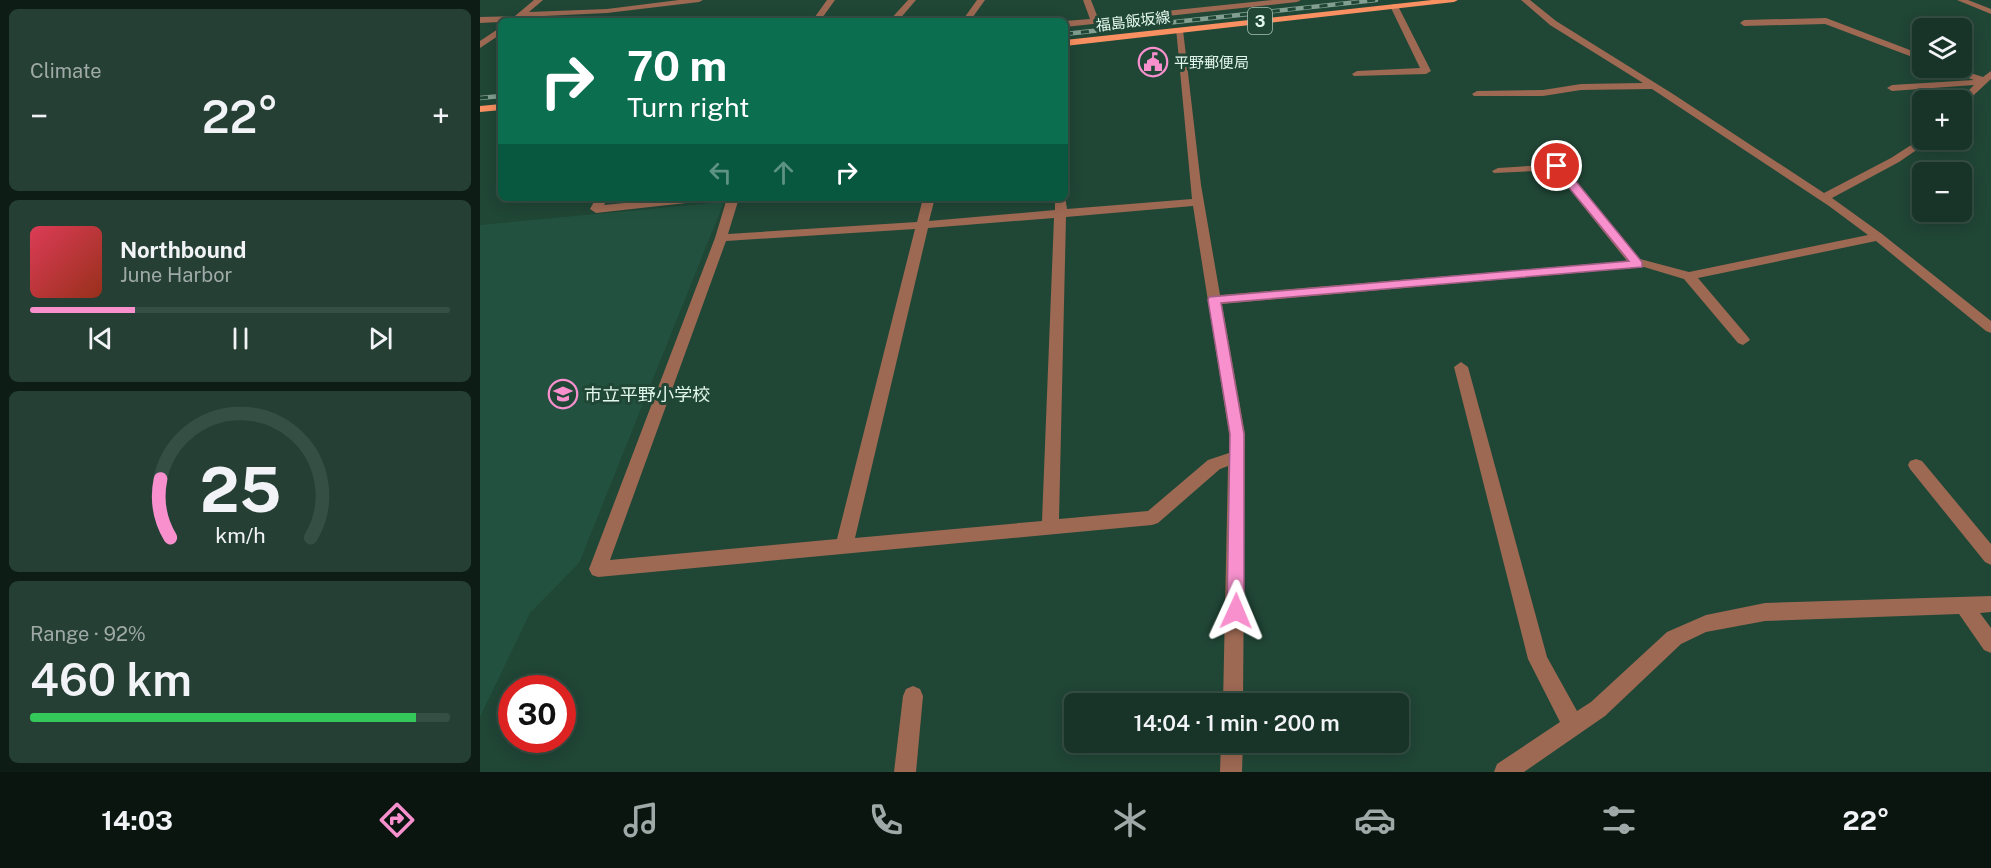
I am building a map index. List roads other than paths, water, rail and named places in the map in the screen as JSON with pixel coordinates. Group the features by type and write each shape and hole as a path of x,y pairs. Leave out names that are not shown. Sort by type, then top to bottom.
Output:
{"main road":[{"name":"福島飯坂線","path":"1068,44 1394,6 1412,2 1455,0"},
{"path":"480,109 498,107"}],"street":[{"path":"516,18 539,0"},
{"path":"516,18 645,10 699,0"},
{"path":"774,0 780,0"},
{"path":"818,18 831,0"},
{"path":"895,18 912,0"},
{"path":"968,18 981,0"},
{"path":"1087,0 1095,20"},
{"path":"1068,24 1297,0"},
{"path":"1525,0 1553,23 1824,198 1878,237 1991,328"},
{"path":"1961,0 1991,12"},
{"path":"1357,74 1426,71 1394,6"},
{"path":"480,20 498,19"},
{"path":"1744,23 1826,21 1912,54"},
{"path":"1179,30 1198,202 1237,434 1233,693"},
{"path":"480,45 498,32"},
{"path":"1892,88 1986,79"},
{"path":"1972,93 1986,79"},
{"path":"1477,94 1543,93 1581,87 1653,86"},
{"path":"1824,198 1912,149"},
{"path":"1498,171 1557,166 1637,264"},
{"path":"600,201 596,209 681,201"},
{"path":"732,201 721,238 598,569 1152,518 1214,464 1237,457"},
{"path":"844,546 928,201"},
{"path":"1050,528 1061,201"},
{"path":"721,238 923,225 1198,202"},
{"path":"1214,300 1637,264 1689,276 1878,237"},
{"path":"1689,276 1743,340"},
{"path":"1461,367 1538,659 1573,726"},
{"path":"1916,465 1991,557"},
{"path":"1505,772 1599,710 1674,638 1699,627 1728,618 1764,612 1991,604"},
{"path":"1964,605 1991,644"},
{"path":"905,772 913,696"},
{"path":"1231,772 1232,753"}],"railway":[{"path":"1068,34 1376,0"},
{"path":"480,98 498,96"}],"place":[{"name":"平野郵便局","path":"1153,62"},
{"name":"市立平野小学校","path":"563,394"}]}
